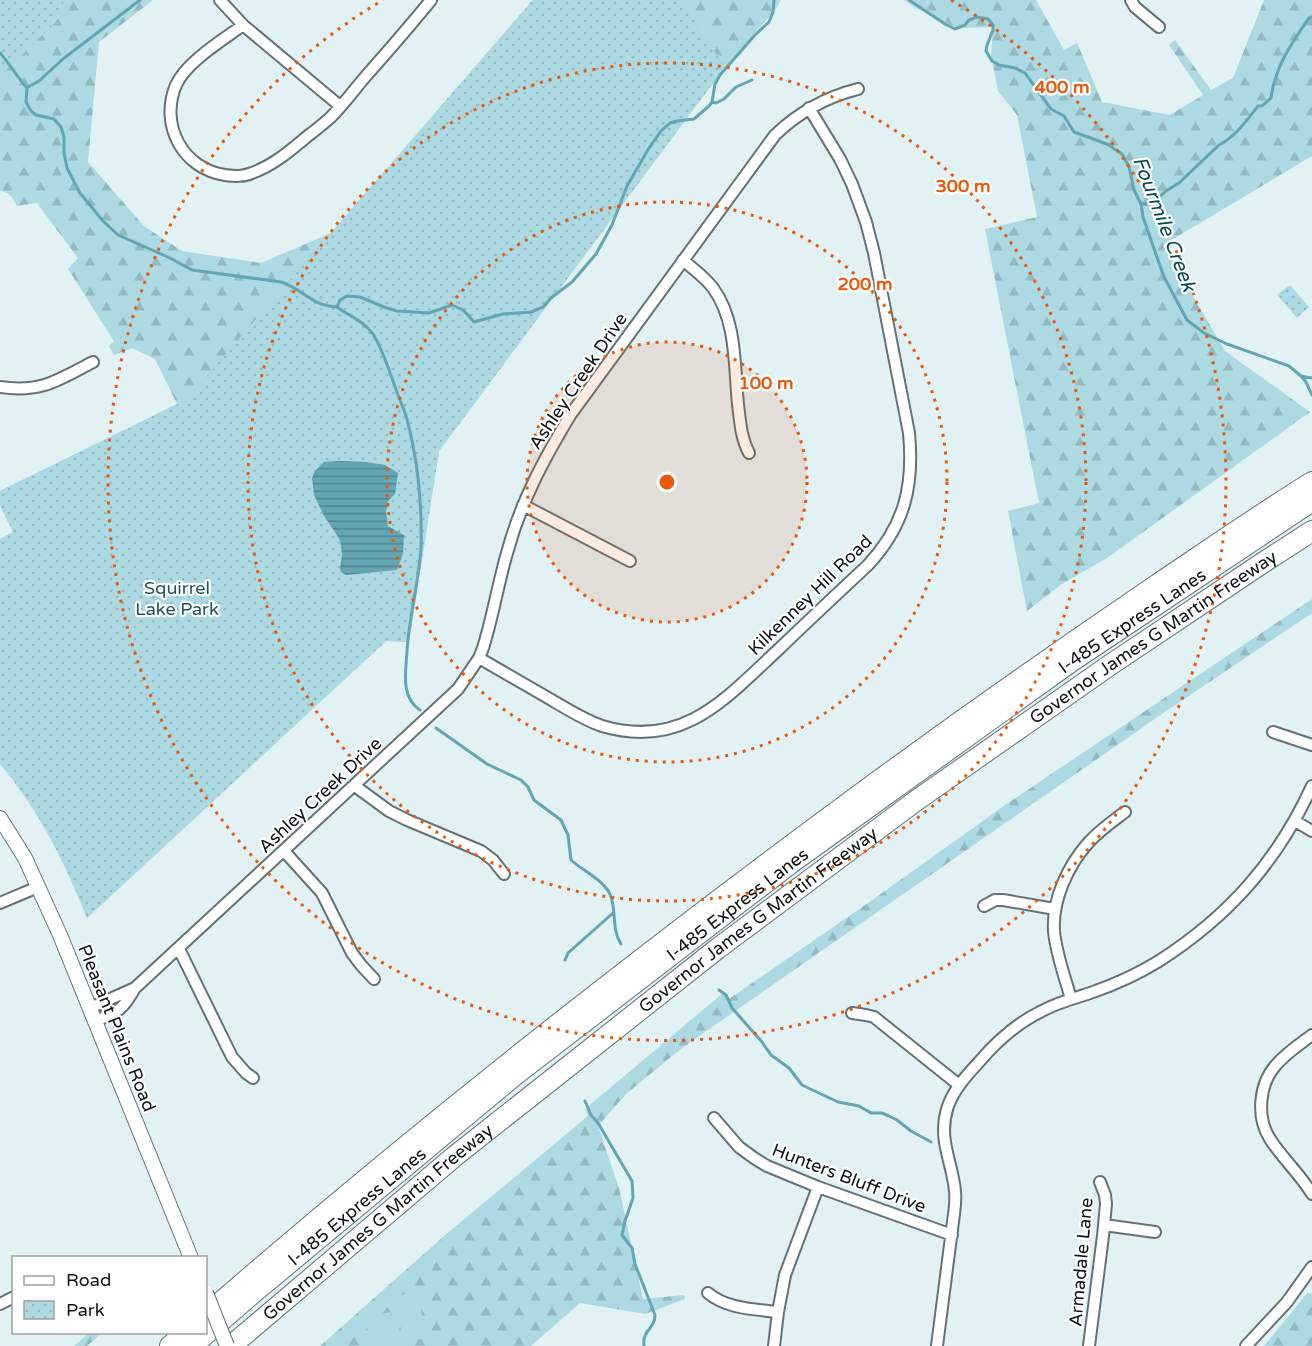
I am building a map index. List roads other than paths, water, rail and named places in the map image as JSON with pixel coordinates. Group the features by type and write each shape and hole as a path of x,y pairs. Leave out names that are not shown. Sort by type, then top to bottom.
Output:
{"highway":[{"path":"207,1314 405,1145 713,903 966,717 1152,588 1312,482"},
{"name":"I-485 Express Lanes","path":"207,1333 515,1075 791,863 1072,661 1312,501"},
{"name":"I-485 Express Lanes","path":"210,1346 409,1177 523,1084 719,931 935,771 1244,559 1312,516"},
{"name":"Governor James G Martin Freeway","path":"229,1346 455,1156 717,949 917,800 1110,665 1312,531"},
{"path":"221,1346 272,1310"},
{"path":"170,1346 184,1334"},
{"name":"I-485 Express Lanes","path":"192,1346 206,1334"}],"street":[{"path":"220,0 243,25 340,106"},
{"path":"243,25 184,72 176,84 170,104 174,135 192,162 218,174 234,176 249,175 266,168 330,118 431,0"},
{"path":"1131,0 1135,7 1159,27"},
{"name":"Ashley Creek Drive","path":"90,1008 135,988 452,696 479,658 487,636 506,553 523,505 544,459 571,414 775,135 809,108 841,93 858,89"},
{"name":"Kilkenney Hill Road","path":"479,658 599,725 620,730 646,732 678,726 694,720 723,700 868,565 888,541 902,513 910,484 909,433 866,222 840,159 809,108"},
{"path":"683,260 712,286 727,315 732,337 741,427 744,444 749,453"},
{"path":"0,387 33,388 51,384 93,362"},
{"path":"523,505 630,561"},
{"path":"1273,732 1312,745"},
{"path":"355,786 389,811 406,820 481,851 493,860 504,874"},
{"path":"937,1346 952,1235 955,1191 945,1150 944,1123 948,1105 959,1085 1011,1030 1044,1010 1141,972 1206,928 1249,887 1295,821 1312,786"},
{"path":"1071,999 1056,943 1055,909 1064,881 1080,854 1097,835 1125,812"},
{"name":"Pleasant Plains Road","path":"0,818 38,887 90,1008 191,1256"},
{"path":"1295,821 1312,831"},
{"path":"284,851 321,893 352,953 374,979"},
{"path":"0,903 38,887"},
{"path":"984,906 995,900 1003,900 1055,909"},
{"path":"179,949 232,1057 253,1078"},
{"name":"Ashley Creek Drive","path":"95,1021 120,1010 126,1005 135,988"},
{"path":"852,1013 874,1017 959,1085"},
{"path":"1312,1035 1272,1070 1265,1082 1261,1101 1263,1121 1270,1139 1312,1194"},
{"name":"Hunters Bluff Drive","path":"714,1118 739,1147 767,1166 818,1187 952,1235"},
{"name":"Armadale Lane","path":"1089,1346 1106,1204 1100,1182"},
{"path":"774,1346 778,1312 790,1258 818,1187"},
{"path":"1104,1225 1155,1232"},
{"path":"1246,1346 1287,1302 1312,1267"},
{"path":"708,1293 731,1305 778,1312"},
{"path":"207,1295 229,1346"}],"waterway":[{"path":"28,87 39,81 63,59 140,0"},
{"name":"Fourmile Creek","path":"337,307 340,300 347,296 360,297 397,311 429,313 452,305 463,310 474,322 503,314 531,312 543,307 572,282 596,254 612,225 627,186 661,131 670,123 694,119 709,106 720,75 769,22 774,0"},
{"name":"Fourmile Creek","path":"909,0 955,29 977,17 988,19 993,25 993,30 986,51 992,61 1025,73 1051,109 1064,116 1074,132 1107,144 1122,154 1129,167 1134,190 1141,204 1143,217 1164,277 1187,320 1204,333 1227,344 1289,366 1301,376 1312,378"},
{"path":"1141,204 1148,204 1156,200 1179,183 1235,133 1258,106 1262,106 1271,98 1276,76 1285,56 1309,18 1312,17"},
{"name":"Fourmile Creek","path":"0,53 27,88 26,102 31,111 36,115 54,119 61,127 67,168 80,193 118,235 192,270 281,282 320,304 337,307"},
{"path":"712,102 716,103 724,99 736,87 752,80"},
{"path":"337,307 365,326 376,339 404,409 411,435 421,515 421,547 408,638 406,683 409,698 420,710"},
{"path":"1301,376 1312,395"},
{"path":"436,728 487,764 521,780 528,787 534,800 561,820 568,835 571,860 597,880 610,894 616,932 621,944"},
{"path":"565,960 568,953 613,913"},
{"path":"719,990 726,995 732,1008 771,1055 789,1068 802,1085 838,1102 859,1106 871,1113 882,1113 889,1116 931,1142"},
{"path":"585,1101 591,1115 632,1181 633,1198 622,1235 632,1248 635,1264 655,1315 653,1324 645,1336 644,1346"}],"park label":[{"name":"Squirrel Lake Park","path":"177,598"}]}
